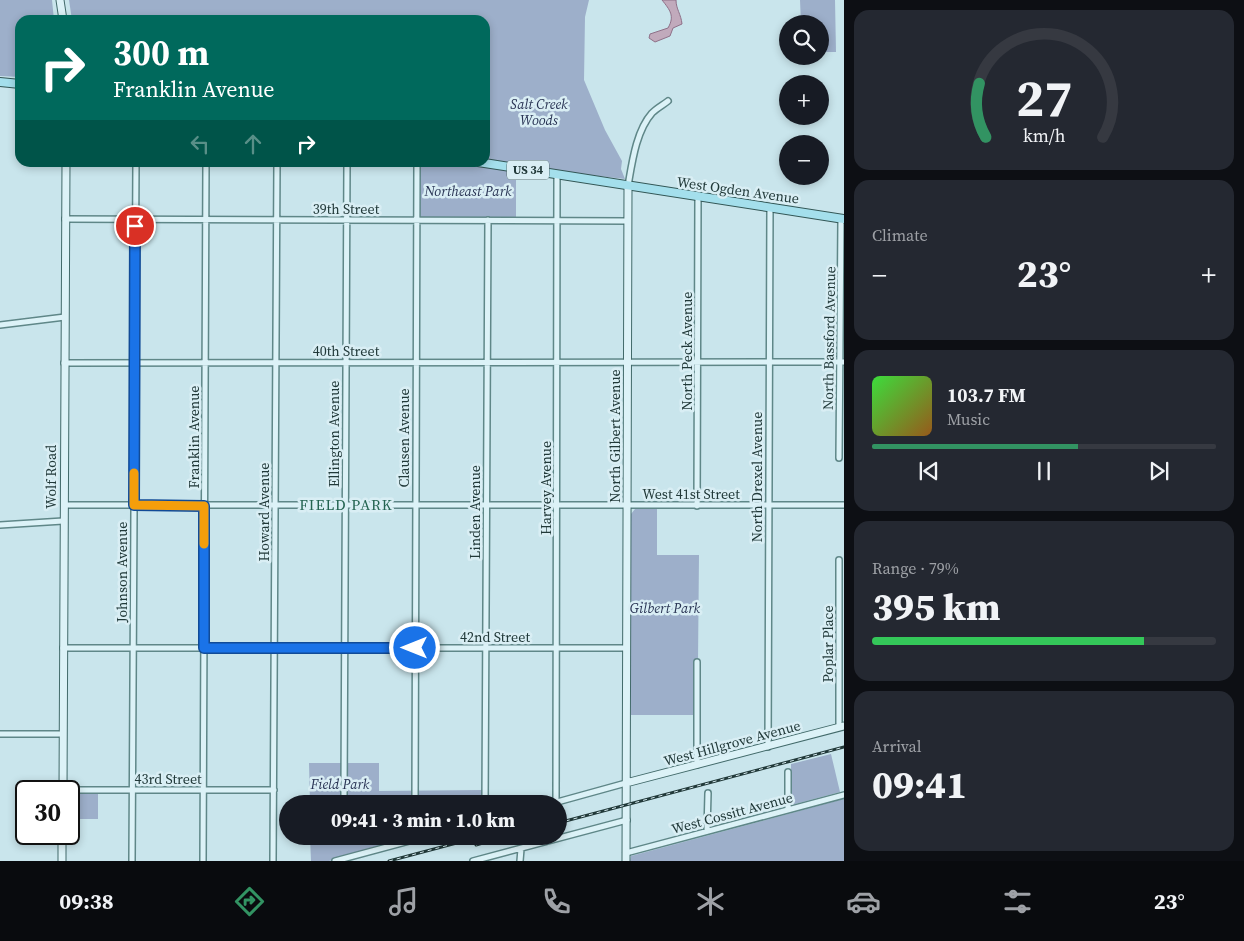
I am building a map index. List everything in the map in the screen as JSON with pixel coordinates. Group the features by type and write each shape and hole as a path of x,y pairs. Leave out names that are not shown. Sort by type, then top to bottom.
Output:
{"main road":[{"path":"0,82 15,84"},
{"name":"US 34","path":"490,164 628,186"},
{"name":"West Ogden Avenue","path":"628,186 843,219"}],"street":[{"path":"60,0 62,15"},
{"name":"North Gilbert Avenue","path":"626,857 628,186 634,150 644,126 652,113 668,101"},
{"name":"Wolf Road","path":"62,780 66,167"},
{"name":"Johnson Avenue","path":"132,861 136,167"},
{"name":"Franklin Avenue","path":"203,861 206,167"},
{"name":"Howard Avenue","path":"273,861 276,167"},
{"name":"Ellington Avenue","path":"344,794 347,167"},
{"name":"Clausen Avenue","path":"415,795 417,167"},
{"name":"Harvey Avenue","path":"556,795 557,175"},
{"name":"North Peck Avenue","path":"697,506 698,197"},
{"name":"North Drexel Avenue","path":"768,747 770,207"},
{"name":"39th Street","path":"65,219 628,221"},
{"name":"North Bassford Avenue","path":"839,458 843,219"},
{"name":"Linden Avenue","path":"485,795 488,220"},
{"path":"0,325 64,317"},
{"name":"40th Street","path":"64,363 842,362"},
{"name":"West 41st Street","path":"64,504 204,506 844,505"},
{"path":"0,525 63,521"},
{"name":"Poplar Place","path":"839,560 841,726"},
{"name":"42nd Street","path":"63,648 627,648"},
{"path":"697,662 697,766"},
{"name":"West Hillgrove Avenue","path":"626,783 697,766 841,726"},
{"path":"0,734 63,734"},
{"path":"788,772 788,810"},
{"path":"567,799 626,783"},
{"name":"43rd Street","path":"80,791 274,790"},
{"path":"707,831 708,793"},
{"name":"West Cossitt Avenue","path":"626,857 707,831 844,795"},
{"path":"474,861 627,820"},
{"path":"62,845 62,861"},
{"path":"335,861 391,845"},
{"path":"520,849 520,861"}],"green space":[{"path":"0,0 52,0 54,15 15,15 15,77 0,76"},
{"name":"Salt Creek Woods","path":"69,0 589,0 585,17 584,80 605,130 622,161 621,169 625,179 490,160 490,15 71,15"},
{"path":"800,0 835,0 836,52 829,52 829,15 801,15"},
{"name":"Northeast Park","path":"490,166 516,170 516,219 419,219 420,167"},
{"name":"Gilbert Park","path":"635,509 657,509 657,555 699,555 698,661 694,661 694,715 631,715 631,514"},
{"path":"831,754 840,792 792,804 791,764"},
{"name":"Field Park","path":"309,763 379,763 379,791 482,790 482,795 310,795"},
{"path":"80,793 98,794 98,819 80,819"},
{"path":"844,799 844,861 630,861 631,856"},
{"path":"310,845 385,845 329,861 311,861"}],"shaded area":[{"path":"662,0 676,0 682,24 673,28 670,36 655,42 649,38 650,34 668,28 671,20 669,10"}],"railway":[{"path":"567,821 844,747"},
{"path":"389,861 449,845"}],"slow traffic":[{"path":"134,473 134,505 204,506 204,544"}],"district":[{"name":"FIELD PARK","path":"346,505"}],"route":[{"path":"135,226 134,505 204,506 204,648 415,648"}]}
